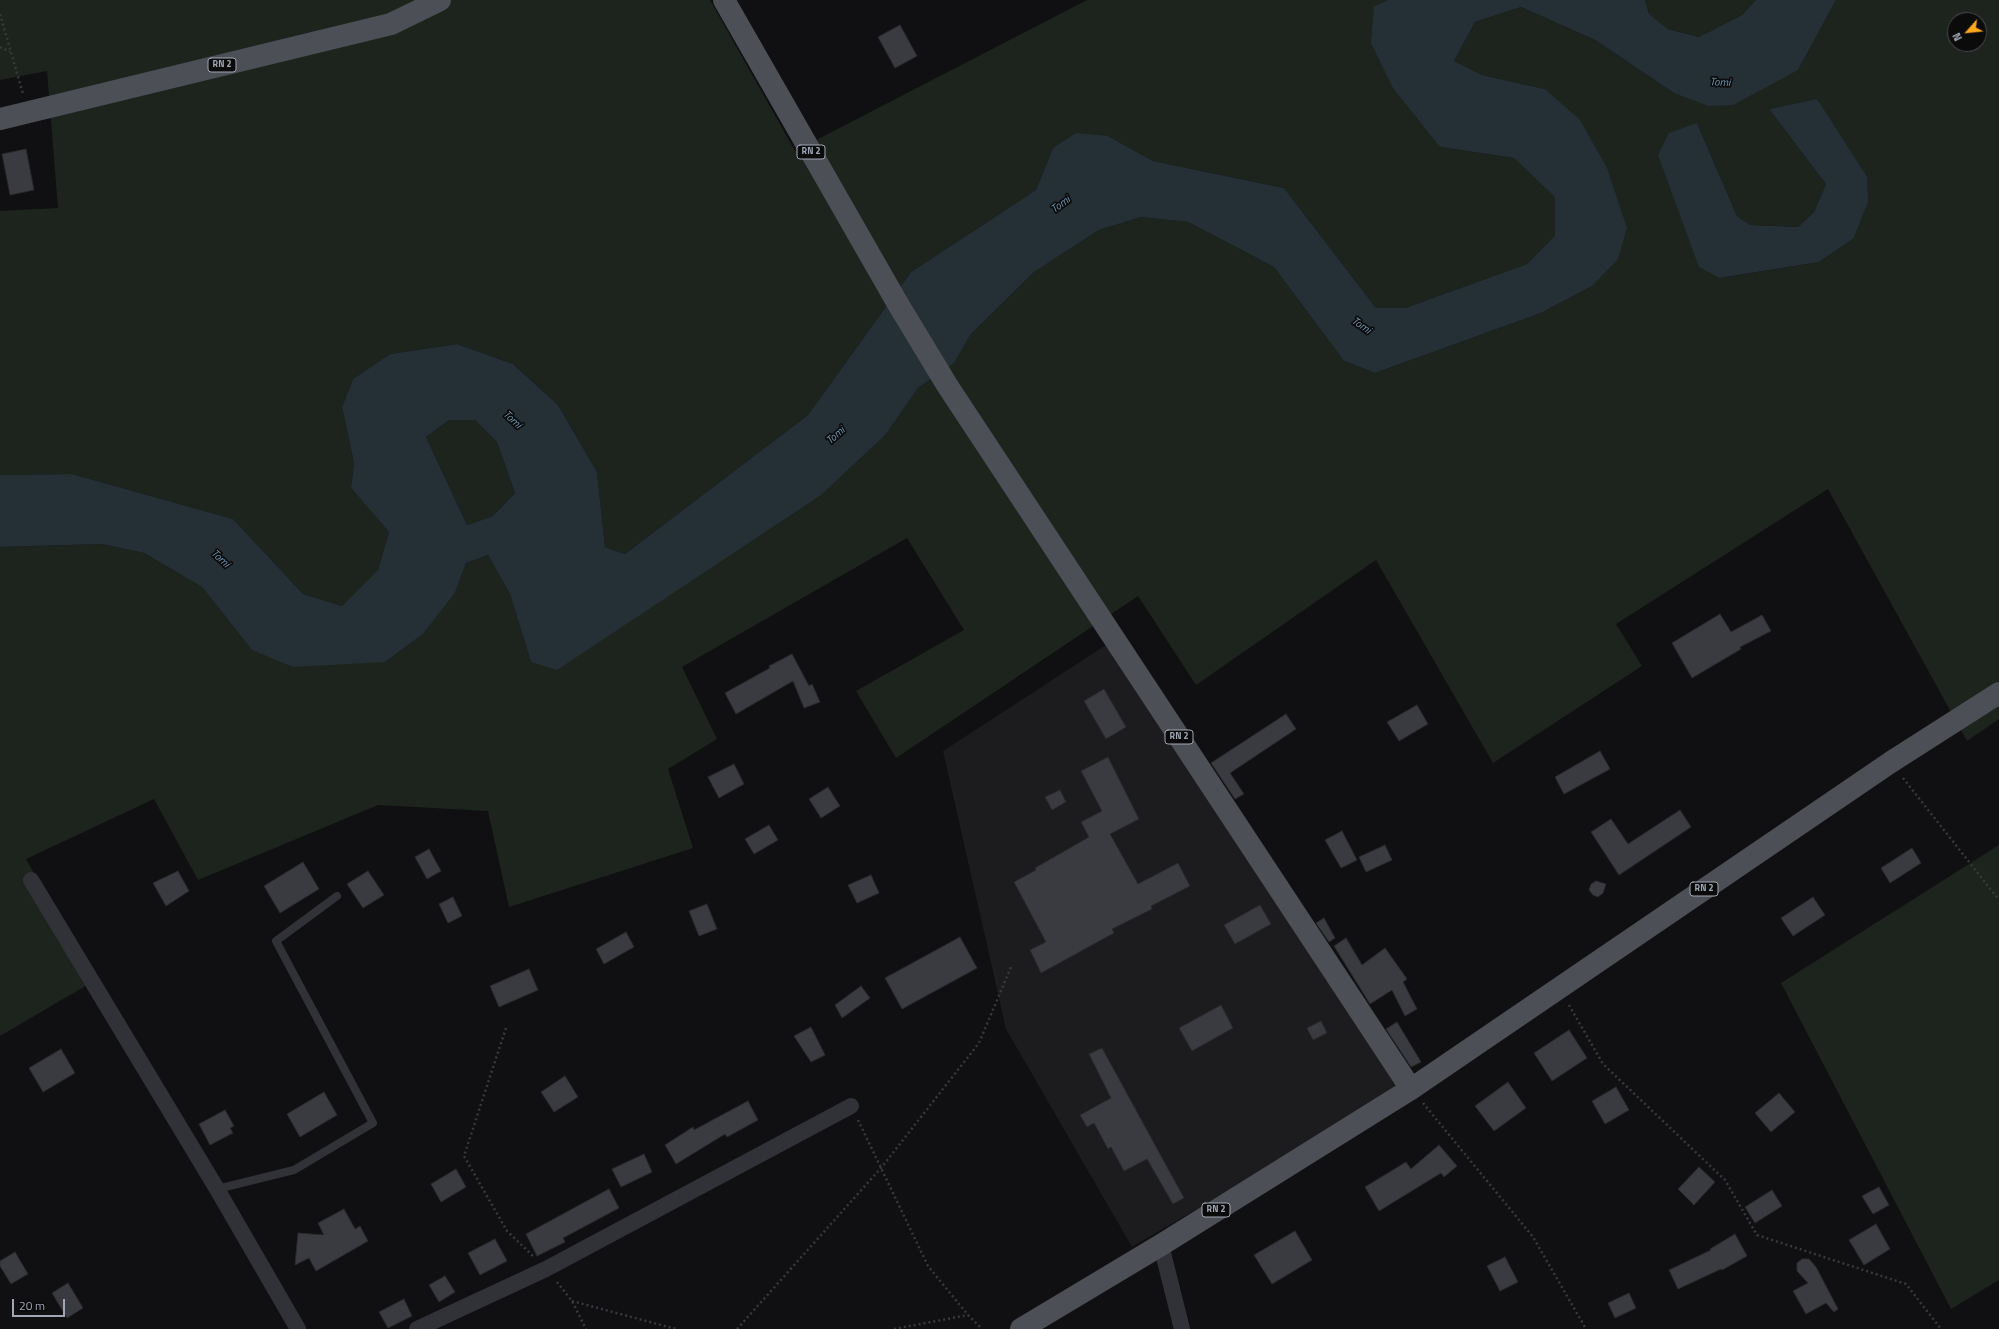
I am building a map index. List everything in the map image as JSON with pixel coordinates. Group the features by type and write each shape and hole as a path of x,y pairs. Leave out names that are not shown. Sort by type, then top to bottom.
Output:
{"main road":[{"name":"RN 2","path":"0,119 390,24 440,0"},
{"name":"RN 2","path":"724,0 898,304 947,384 1411,1089"},
{"name":"RN 2","path":"1021,1329 1161,1245 1411,1089 1891,762 1999,693"}],"street":[{"path":"31,880 217,1190 298,1329"},
{"path":"417,1329 546,1269 851,1106"},
{"path":"1161,1245 1182,1329"}],"lane":[{"path":"217,1190 294,1170 373,1123 276,941 337,896"}],"path":[{"path":"0,14 29,112"},
{"path":"0,48 11,53"},
{"path":"1891,762 1999,900"},
{"path":"737,1329 881,1168 979,1042 1011,967"},
{"path":"1559,987 1603,1064 1725,1180 1757,1235 1906,1284 1940,1329"},
{"path":"506,1028 464,1156 507,1231 546,1269 572,1301 586,1329"},
{"path":"1411,1089 1533,1237 1586,1329"},
{"path":"851,1106 928,1266 968,1316 982,1329"},
{"path":"572,1301 676,1329"},
{"path":"894,1329 968,1316"}],"shaded area":[{"path":"0,0 710,0 795,151 1087,0 1388,0 1374,6 1440,147 1514,158 1555,196 1556,236 1527,264 1405,308 1376,308 1284,188 1153,161 1108,136 1053,148 1036,190 911,272 808,415 625,554 605,547 597,472 558,405 513,364 457,344 390,354 353,379 342,407 354,463 351,488 389,532 378,570 342,606 303,594 233,519 72,474 0,475 0,211 58,208 47,71 0,80"},
{"path":"1645,0 1756,0 1742,15 1699,37 1668,29 1649,14"},
{"path":"1836,0 1999,0 1999,719 1967,741 1828,489 1616,624 1642,666 1493,763 1376,560 1196,685 1138,596 896,758 856,691 964,630 907,538 682,667 717,739 668,769 693,848 509,907 488,811 378,805 198,880 154,799 26,859 94,981 0,1036 0,547 102,544 144,553 202,587 252,650 385,662 423,634 455,593 466,563 488,555 510,594 531,662 886,434 918,388 954,363 971,334 1034,272 1099,230 1141,217 1188,222 1274,267 1344,361 1375,373 1541,313 1592,286 1545,89 1482,75 1454,61 1475,22 1521,7 1595,40 1674,93 1798,70","holes":["1818,99 1853,239 1819,262 1721,278 1697,123 1737,216 1750,225 1798,227 1814,212 1826,184 1769,109"]},
{"path":"449,420 475,420 497,442 515,493 493,516 467,525 426,437"},
{"path":"1106,645 1399,1091 1132,1247 1006,1029 943,751"},
{"path":"1999,845 1999,1280 1951,1309 1781,983"}],"water":[{"name":"Tomi","path":"1388,0 1645,0 1649,14 1668,29 1699,37 1742,15 1756,0 1836,0 1798,70 1733,105 1709,106 1674,93 1595,40 1521,7 1475,22 1454,61 1482,75 1545,89 1580,120 1607,168 1627,228 1618,259 1592,286 1541,313 1375,373 1344,361 1274,267 1188,222 1141,217 1099,230 1034,272 971,334 954,363 918,388 886,434 821,495 557,670 531,662 510,594 488,555 466,563 455,593 423,634 385,662 293,667 252,650 202,587 144,553 102,544 0,547 0,475 72,474 233,519 303,594 342,606 378,570 389,532 351,488 354,463 342,407 353,379 390,354 457,344 513,364 558,405 597,472 605,547 625,554 808,415 911,272 1036,190 1053,148 1076,133 1108,136 1153,161 1284,188 1376,308 1405,308 1527,264 1555,236 1555,197 1514,158 1440,147 1393,88 1371,43 1374,6","holes":["449,420 475,420 497,442 515,493 493,516 467,525 426,437"]},
{"path":"1817,99 1867,177 1868,202 1853,239 1819,262 1720,278 1699,267 1658,155 1669,133 1697,123 1737,216 1750,225 1798,227 1814,212 1826,184 1769,109"}],"building":[{"path":"900,25 917,56 895,68 878,37"},
{"path":"26,149 34,190 10,195 2,154"},
{"path":"1720,614 1731,632 1762,615 1771,631 1740,647 1741,649 1692,678 1672,643"},
{"path":"792,654 809,686 812,684 820,702 804,708 793,681 736,714 725,693"},
{"path":"1104,689 1126,727 1106,739 1084,701"},
{"path":"1417,705 1428,724 1399,741 1387,722"},
{"path":"1286,714 1296,729 1230,773 1244,794 1235,799 1211,763"},
{"path":"1600,751 1610,769 1564,794 1555,777"},
{"path":"1108,757 1139,819 1110,834 1138,884 1178,863 1190,886 1151,906 1152,909 1112,929 1114,933 1041,973 1030,950 1046,942 1014,882 1036,870 1035,868 1089,837 1081,822 1102,811 1081,771"},
{"path":"734,764 744,784 719,798 708,777"},
{"path":"828,787 840,806 821,818 809,799"},
{"path":"1060,790 1066,802 1052,810 1045,797"},
{"path":"1680,810 1691,827 1619,875 1591,832 1611,819 1628,844"},
{"path":"769,825 778,840 754,854 745,839"},
{"path":"1342,831 1357,860 1341,868 1325,840"},
{"path":"1385,845 1392,860 1366,872 1359,857"},
{"path":"1912,848 1921,863 1890,883 1881,868"},
{"path":"429,849 441,871 427,879 415,857"},
{"path":"303,862 319,889 280,913 264,886"},
{"path":"178,871 189,891 166,906 153,883"},
{"path":"368,871 384,895 363,908 347,884"},
{"path":"871,875 879,893 857,903 848,885"},
{"path":"1596,881 1606,884 1603,893 1598,897 1593,895 1589,890 1591,884"},
{"path":"453,897 462,916 448,923 439,904"},
{"path":"1813,897 1825,915 1793,936 1781,918"},
{"path":"707,904 717,929 699,936 689,911"},
{"path":"1260,905 1271,924 1235,944 1224,925"},
{"path":"1324,918 1335,938 1329,942 1316,923"},
{"path":"626,932 634,947 604,964 596,949"},
{"path":"960,937 977,968 902,1009 885,978"},
{"path":"1346,938 1362,965 1385,948 1407,979 1403,982 1417,1009 1405,1016 1392,990 1370,1004 1334,946"},
{"path":"529,969 538,990 499,1007 490,986"},
{"path":"861,986 870,998 842,1018 835,1005"},
{"path":"1221,1005 1233,1028 1192,1051 1179,1028"},
{"path":"1321,1021 1327,1033 1313,1040 1307,1028"},
{"path":"1397,1022 1421,1062 1411,1067 1386,1029"},
{"path":"811,1027 825,1055 811,1062 794,1036"},
{"path":"1569,1030 1587,1058 1552,1081 1534,1053"},
{"path":"1102,1048 1184,1198 1173,1204 1147,1159 1124,1171 1111,1147 1108,1149 1094,1123 1087,1127 1080,1115 1111,1098 1089,1054"},
{"path":"61,1049 75,1073 43,1092 29,1068"},
{"path":"565,1076 578,1097 554,1112 541,1092"},
{"path":"1508,1082 1526,1108 1494,1131 1475,1106"},
{"path":"1616,1087 1629,1110 1605,1124 1592,1101"},
{"path":"324,1092 337,1115 300,1137 287,1114"},
{"path":"1779,1093 1795,1112 1771,1132 1755,1113"},
{"path":"748,1101 758,1120 727,1137 725,1134 676,1164 665,1145 693,1127 694,1130"},
{"path":"225,1110 234,1126 230,1128 233,1133 210,1145 199,1124"},
{"path":"1439,1145 1457,1166 1444,1177 1441,1173 1379,1211 1365,1187 1406,1162 1411,1169"},
{"path":"644,1154 652,1172 621,1187 612,1169"},
{"path":"1699,1167 1715,1182 1694,1205 1678,1189"},
{"path":"456,1169 466,1187 441,1202 431,1184"},
{"path":"1879,1187 1889,1205 1873,1214 1862,1196"},
{"path":"609,1189 619,1208 563,1238 565,1242 537,1256 526,1234"},
{"path":"1772,1190 1782,1206 1755,1223 1745,1207"},
{"path":"344,1209 355,1229 360,1226 368,1241 316,1271 309,1258 295,1265 298,1233 324,1235 318,1223"},
{"path":"1876,1224 1890,1249 1864,1265 1849,1240"},
{"path":"1295,1231 1312,1260 1272,1284 1254,1255"},
{"path":"1735,1234 1747,1256 1722,1270 1721,1269 1678,1289 1669,1270 1711,1250 1710,1249"},
{"path":"495,1239 507,1261 480,1275 468,1253"},
{"path":"15,1252 28,1274 11,1284 0,1266 0,1261"},
{"path":"1505,1257 1518,1282 1500,1291 1487,1266"},
{"path":"1802,1259 1809,1259 1816,1267 1838,1309 1834,1312 1826,1303 1806,1314 1793,1291 1808,1283 1797,1271 1797,1263"},
{"path":"445,1276 455,1292 439,1302 429,1285"},
{"path":"68,1283 83,1308 67,1318 52,1293"},
{"path":"1629,1293 1636,1308 1615,1318 1608,1303"},
{"path":"404,1299 412,1316 388,1328 379,1312"}]}
